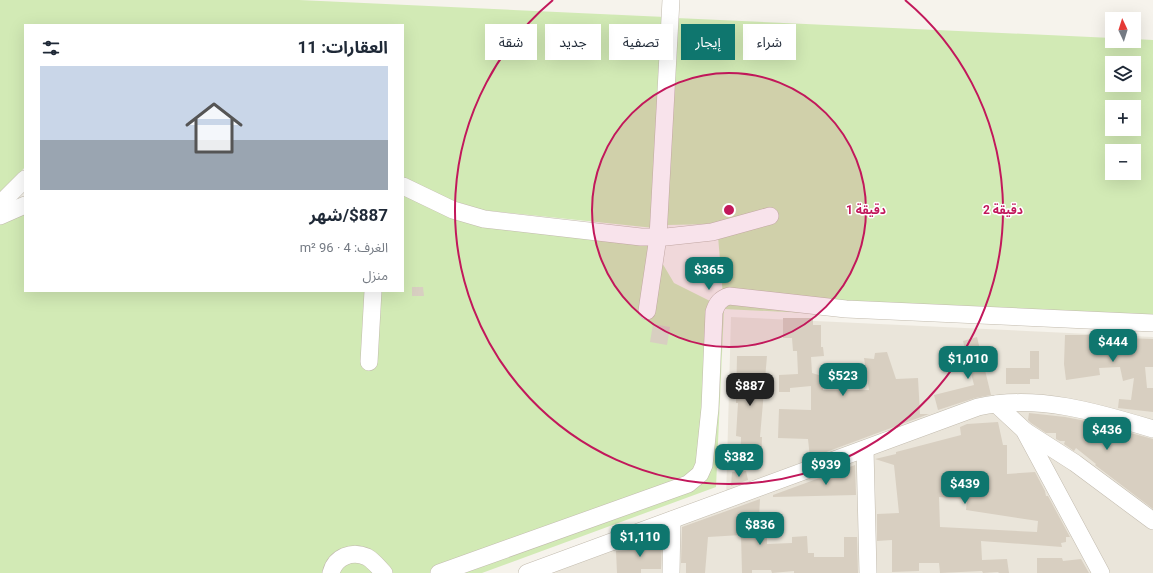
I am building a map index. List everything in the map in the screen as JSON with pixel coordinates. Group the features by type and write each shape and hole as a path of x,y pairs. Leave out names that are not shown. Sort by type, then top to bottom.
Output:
{"street":[{"path":"647,311 658,237 671,0"},
{"path":"0,204 24,180"},
{"path":"404,186 458,212 484,220 641,237 712,232 770,216"},
{"path":"0,216 24,205"},
{"path":"369,362 373,292"},
{"path":"439,573 688,484 697,478 704,464 710,408 714,312 716,305 722,299 729,296 846,309 1153,323"},
{"path":"527,573 978,407 996,404 1029,402 1053,404 1122,419 1153,429"},
{"path":"996,404 1024,430 1075,463 1153,521"},
{"path":"1024,430 1101,573"},
{"path":"865,449 868,573"},
{"path":"671,573 672,520"},
{"path":"331,573 336,563 341,558 347,555 355,554 368,558 384,573"}],"shaded area":[{"path":"731,317 1153,337 1153,573 544,573 726,500"}],"green space":[{"path":"0,0 299,0 665,17 665,24 609,24 609,60 663,60 654,228 482,210 448,199 404,177 404,24 24,24 24,168 0,196"},
{"path":"676,18 1105,38 1105,48 1141,48 1141,39 1153,40 1153,330 724,309 716,487 482,573 0,573 0,221 24,211 24,292 404,292 404,193 470,223 651,244 674,283 724,308 717,224 666,225"}],"building":[{"path":"412,287 423,287 424,296 412,296"},
{"path":"783,318 813,318 813,325 821,325 821,347 823,347 824,356 811,357 812,373 822,376 823,390 869,390 864,358 874,359 875,353 887,352 896,379 918,378 920,414 929,414 810,458 808,439 778,438 779,409 811,410 811,386 790,388 790,392 779,392 779,375 798,374 797,351 793,351 792,338 783,338"},
{"path":"653,324 670,327 667,345 650,342"},
{"path":"1065,335 1095,335 1095,337 1126,336 1126,338 1153,339 1153,367 1145,367 1147,388 1153,388 1153,412 1118,408 1119,399 1131,400 1134,378 1123,381 1120,367 1099,368 1100,375 1066,380 1064,364"},
{"path":"977,337 991,395 975,398 938,410 934,395 974,385 963,341"},
{"path":"1030,351 1039,351 1039,379 1030,379 1030,384 1006,384 1006,368 1030,368"},
{"path":"737,356 767,356 760,437 762,437 761,467 740,466 741,437 736,436 738,403 736,403"},
{"path":"1029,413 1086,421 1153,439 1153,509 1095,465 1096,464 1076,448 1074,451 1064,444 1065,441 1056,439 1056,433 1046,433 1031,423 1028,420"},
{"path":"998,422 1003,445 1007,445 1007,474 1035,472 1046,496 1048,496 1070,537 1066,537 1066,542 1061,543 1062,547 981,541 982,560 1007,559 1009,573 983,573 982,571 940,573 939,563 919,563 919,571 892,572 892,540 877,541 877,514 899,513 894,465 875,459 961,435 960,427 967,424","holes":["939,497 967,499 966,510 1038,521 1037,532 940,527"]},
{"path":"855,465 856,495 773,497 773,495"},
{"path":"746,471 748,480 731,486 732,472"},
{"path":"760,499 758,537 767,536 767,544 792,543 792,537 807,536 808,553 814,553 814,557 844,557 844,537 857,537 858,573 794,573 794,571 772,573 771,570 752,570 752,573 742,573 741,535 708,537 705,573 686,573 686,563 681,563 682,527"},
{"path":"641,542 662,542 661,569 641,569 641,573 617,573 616,551 629,550 629,547 641,547"},
{"path":"1037,558 1062,558 1063,561 1081,559 1089,573 1037,573"}]}
